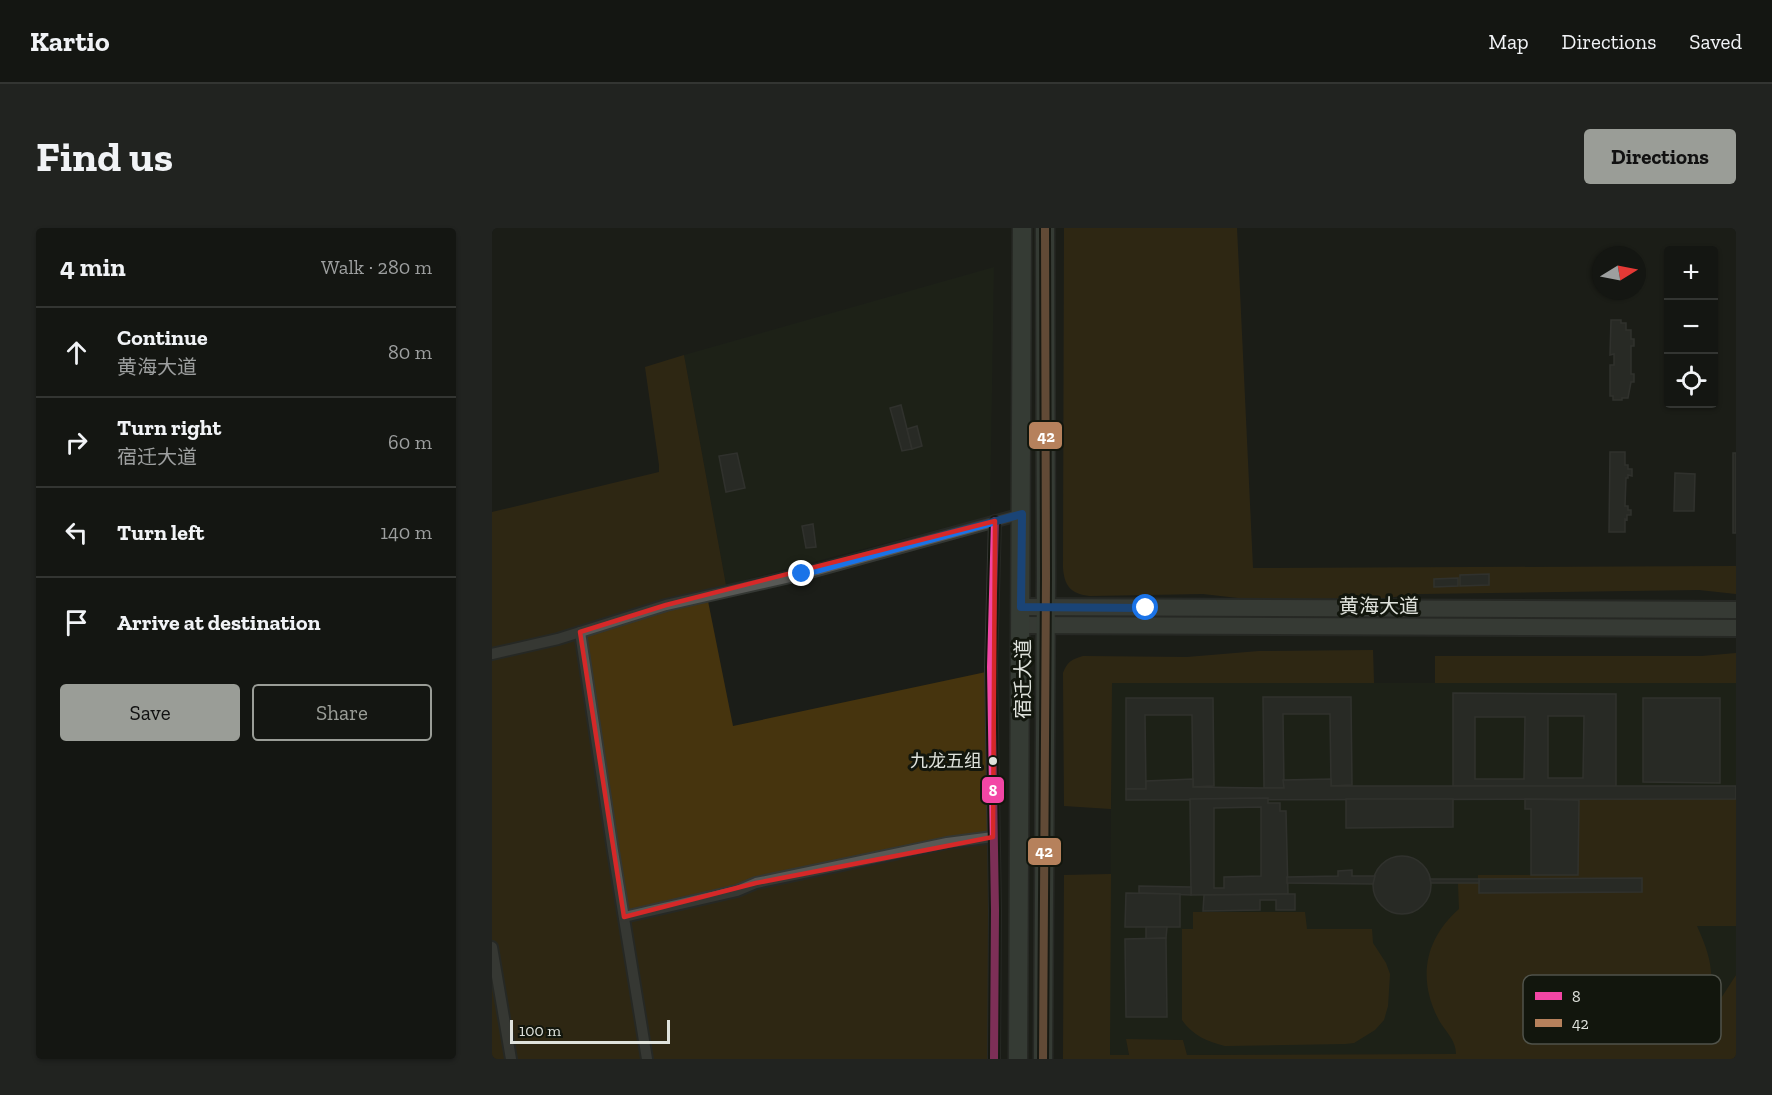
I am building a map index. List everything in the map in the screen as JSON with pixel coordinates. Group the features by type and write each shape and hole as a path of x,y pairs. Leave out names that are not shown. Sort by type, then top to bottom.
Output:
{"main road":[{"name":"宿迁大道","path":"1018,1059 1022,228"},
{"name":"宿迁大道","path":"1043,1059 1046,616 1045,228"},
{"name":"黄海大道","path":"1021,616 1736,610"},
{"name":"黄海大道","path":"1046,616 1736,628"}],"street":[{"path":"492,654 580,632 666,605 802,574 1022,514"},
{"path":"994,1059 995,910 991,668 995,521"},
{"path":"580,632 647,1059"},
{"path":"624,917 737,891 756,883 947,843 993,837"},
{"path":"492,948 511,1059"}],"highlighted area":[{"path":"995,521 993,837 756,883 624,917 580,632 666,605"}],"shaded area":[{"path":"1064,228 1237,228 1253,568 1736,566 1736,594 1699,590 1420,594 1386,598 1280,599 1203,594 1090,596 1073,591 1067,584 1063,567"},
{"path":"994,267 990,516 726,585 684,355"},
{"path":"684,355 729,595 708,601 733,726 986,672 992,1059 492,1059 492,512 659,472 645,367"},
{"path":"1373,650 1374,683 1112,683 1111,809 1064,806 1063,673 1066,666 1073,660 1083,656 1187,657 1259,651"},
{"path":"1736,653 1736,683 1435,683 1435,656 1702,656"},
{"path":"1112,683 1736,683 1736,975 1721,999 1721,975 1523,975 1523,1044 1694,1044 1688,1053 1187,1055 1183,1040 1126,1039 1129,1056 1109,1055"},
{"path":"1736,797 1736,926 1697,926 1710,962 1711,975 1523,975 1523,1044 1721,1044 1721,998 1736,975 1736,1059 1063,1059 1064,875 1111,874 1110,1055 1129,1055 1126,1039 1183,1040 1187,1055 1456,1054 1453,1041 1440,1022 1428,991 1428,961 1438,934 1459,909 1458,883 1478,883 1478,875 1531,875 1531,809 1525,809 1525,799"},
{"path":"1193,912 1305,912 1307,929 1372,929 1373,943 1390,974 1388,1006 1384,1020 1375,1030 1354,1043 1345,1044 1225,1046 1201,1037 1182,1020 1182,929 1193,929"}],"building":[{"path":"1611,320 1621,320 1621,323 1626,323 1626,330 1631,330 1631,339 1634,339 1634,346 1631,346 1631,374 1634,374 1634,382 1631,382 1628,398 1622,398 1622,400 1613,400 1613,396 1610,396 1610,365 1614,365 1614,354 1610,355"},
{"path":"901,405 912,449 902,451 890,408"},
{"path":"917,426 922,446 912,449 907,429"},
{"path":"1610,452 1625,452 1625,465 1628,465 1628,469 1632,469 1632,476 1628,475 1626,478 1625,506 1631,510 1631,515 1627,515 1627,520 1625,519 1625,532 1609,532"},
{"path":"737,453 745,488 726,492 719,456"},
{"path":"1733,453 1736,453 1736,533 1733,533"},
{"path":"1675,473 1695,474 1694,511 1674,511"},
{"path":"813,524 816,547 806,548 802,526"},
{"path":"1489,574 1489,585 1460,586 1460,575"},
{"path":"1458,578 1458,586 1434,587 1434,579"},
{"path":"1453,693 1616,694 1616,787 1453,786","holes":["1548,716 1584,716 1583,778 1548,778","1475,717 1525,717 1524,779 1475,779"]},
{"path":"1263,697 1351,697 1352,785 1331,786 1330,714 1283,714 1284,788 1264,788"},
{"path":"1126,698 1213,698 1214,786 1193,787 1192,715 1145,715 1146,789 1126,789"},
{"path":"1643,698 1720,698 1720,783 1643,782"},
{"path":"1193,779 1193,787 1264,788 1284,788 1283,780 1331,779 1331,786 1736,786 1736,799 1126,800 1126,789 1146,789 1146,781"},
{"path":"1268,798 1268,803 1280,803 1280,811 1286,811 1288,894 1191,895 1190,799","holes":["1261,807 1261,876 1224,877 1224,888 1214,888 1214,808"]},
{"path":"1346,799 1453,799 1453,827 1346,828"},
{"path":"1525,799 1579,800 1578,875 1531,875 1531,809 1525,809"},
{"path":"1402,856 1418,861 1426,869 1431,885 1426,901 1418,909 1402,914 1386,909 1378,901 1373,885 1378,869 1386,861"},
{"path":"1352,870 1352,876 1375,876 1373,884 1287,883 1287,877 1338,876 1338,871"},
{"path":"1642,878 1642,892 1479,893 1479,879"},
{"path":"1430,879 1479,879 1479,883 1431,883"},
{"path":"1139,886 1191,887 1191,895 1139,893"},
{"path":"1126,893 1180,894 1180,927 1125,927"},
{"path":"1295,894 1295,910 1276,910 1276,900 1260,900 1260,910 1203,911 1204,895"},
{"path":"1146,927 1167,927 1166,938 1146,939"},
{"path":"1166,938 1167,1017 1126,1017 1125,939"}],"transit line":[{"name":"42","path":"1043,1059 1046,578 1045,228"},
{"name":"8","path":"994,1059 995,910 991,667 995,521"}],"place":[{"name":"九龙五组","path":"993,761"}],"route":[{"path":"802,574 1022,514 1021,607 1146,608"}]}
